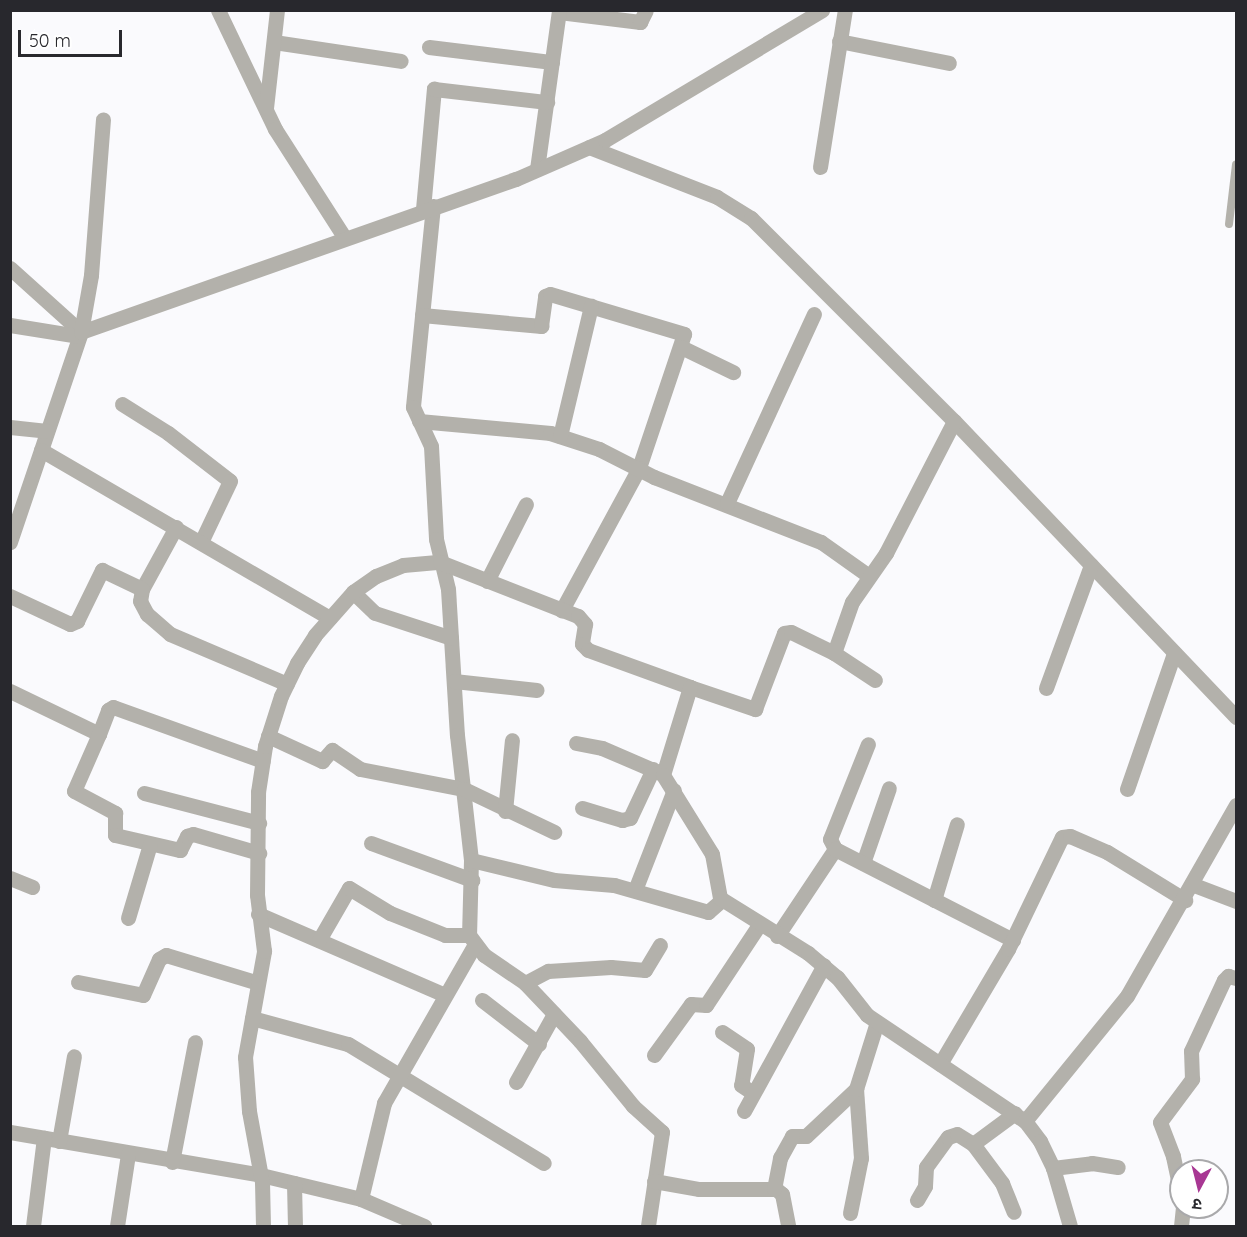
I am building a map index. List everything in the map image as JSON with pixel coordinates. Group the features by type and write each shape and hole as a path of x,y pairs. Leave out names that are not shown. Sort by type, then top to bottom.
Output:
{"street":[{"path":"218,10 289,152 344,237"},
{"path":"266,108 278,10"},
{"path":"537,169 559,11 605,14 640,22 646,10"},
{"path":"820,167 844,10"},
{"path":"10,325 80,334 537,169 589,147 813,13"},
{"path":"839,41 949,63"},
{"path":"274,42 401,61"},
{"path":"429,47 552,62"},
{"path":"361,1199 377,1121 399,1076 446,995 472,939 471,860 448,590 440,562 432,456 413,407 422,315 434,89 547,102"},
{"path":"10,542 80,334 91,275 103,119"},
{"path":"589,147 717,197 751,218 954,421 1236,717"},
{"path":"10,268 80,334"},
{"path":"422,315 537,327 543,321 547,294 680,333 685,337 639,468 562,610"},
{"path":"560,436 591,306"},
{"path":"727,503 814,314"},
{"path":"681,347 734,372"},
{"path":"122,404 168,433 230,481 201,542"},
{"path":"419,421 560,436 599,448 639,468 821,542 869,576"},
{"path":"834,653 852,602 886,553 954,421"},
{"path":"10,427 47,431"},
{"path":"41,450 330,618"},
{"path":"487,581 526,504"},
{"path":"176,527 142,589 140,601 161,628 287,684"},
{"path":"263,1227 261,1175 246,1083 245,1057 264,951 258,914 259,823 263,761 268,736 287,684 315,635 353,592 376,576 403,565 440,562 583,620 582,644 588,650 755,709 784,633 791,632 834,653 875,680"},
{"path":"1046,688 1091,565"},
{"path":"10,596 70,624 77,621 102,570 142,589"},
{"path":"353,592 375,613 451,638"},
{"path":"1127,789 1174,653"},
{"path":"454,681 537,690"},
{"path":"582,808 622,820 630,818 658,772 690,687"},
{"path":"10,691 99,734"},
{"path":"259,853 193,834 187,836 180,850 115,835 113,811 75,794 108,710 113,707 263,761"},
{"path":"268,736 322,761 332,750 360,769 464,789 505,811 554,832"},
{"path":"505,811 512,740"},
{"path":"576,743 602,748 658,772 674,790 712,854 722,900 824,964 877,1022 1020,1117 1040,1141 1053,1168 1070,1227"},
{"path":"868,744 830,839 835,849 1013,940"},
{"path":"863,863 889,788"},
{"path":"635,890 674,790"},
{"path":"144,793 259,823"},
{"path":"973,1144 1020,1117 1127,996 1194,885 1236,805"},
{"path":"934,900 957,824"},
{"path":"940,1064 1013,940 1059,841 1065,836 1107,852 1185,900"},
{"path":"371,843 472,880"},
{"path":"128,918 150,844"},
{"path":"777,936 835,849"},
{"path":"471,860 554,880 635,890 708,912 722,900"},
{"path":"10,878 32,887"},
{"path":"1194,885 1236,900"},
{"path":"318,939 349,888 390,913 445,935 472,939 525,984 554,1014 633,1106 662,1132 648,1227"},
{"path":"258,914 446,995"},
{"path":"654,1055 691,1004 706,1005 759,924"},
{"path":"525,984 548,971 645,970 660,945"},
{"path":"78,982 143,995 159,959 166,956 258,983"},
{"path":"744,1110 824,964"},
{"path":"1174,1159 1160,1122 1192,1079 1191,1051 1224,980 1228,976 1236,978"},
{"path":"482,1000 539,1044"},
{"path":"516,1082 554,1014"},
{"path":"252,1018 342,1041 544,1163"},
{"path":"850,1213 861,1158 856,1089 877,1022"},
{"path":"722,1032 747,1049 741,1085 753,1092"},
{"path":"172,1162 195,1042"},
{"path":"33,1227 51,1140 74,1056"},
{"path":"774,1189 780,1158 794,1134 806,1136 856,1089"},
{"path":"10,1132 172,1162 261,1175 361,1199 424,1227"},
{"path":"917,1200 925,1186 926,1167 948,1137 957,1134 973,1144 1002,1183 1014,1212"},
{"path":"117,1227 128,1154"},
{"path":"1053,1168 1092,1163 1118,1167"},
{"path":"654,1181 699,1189 774,1189 783,1194 788,1227"},
{"path":"294,1183 295,1227"}],"lane":[{"path":"1228,224 1236,164"}]}
